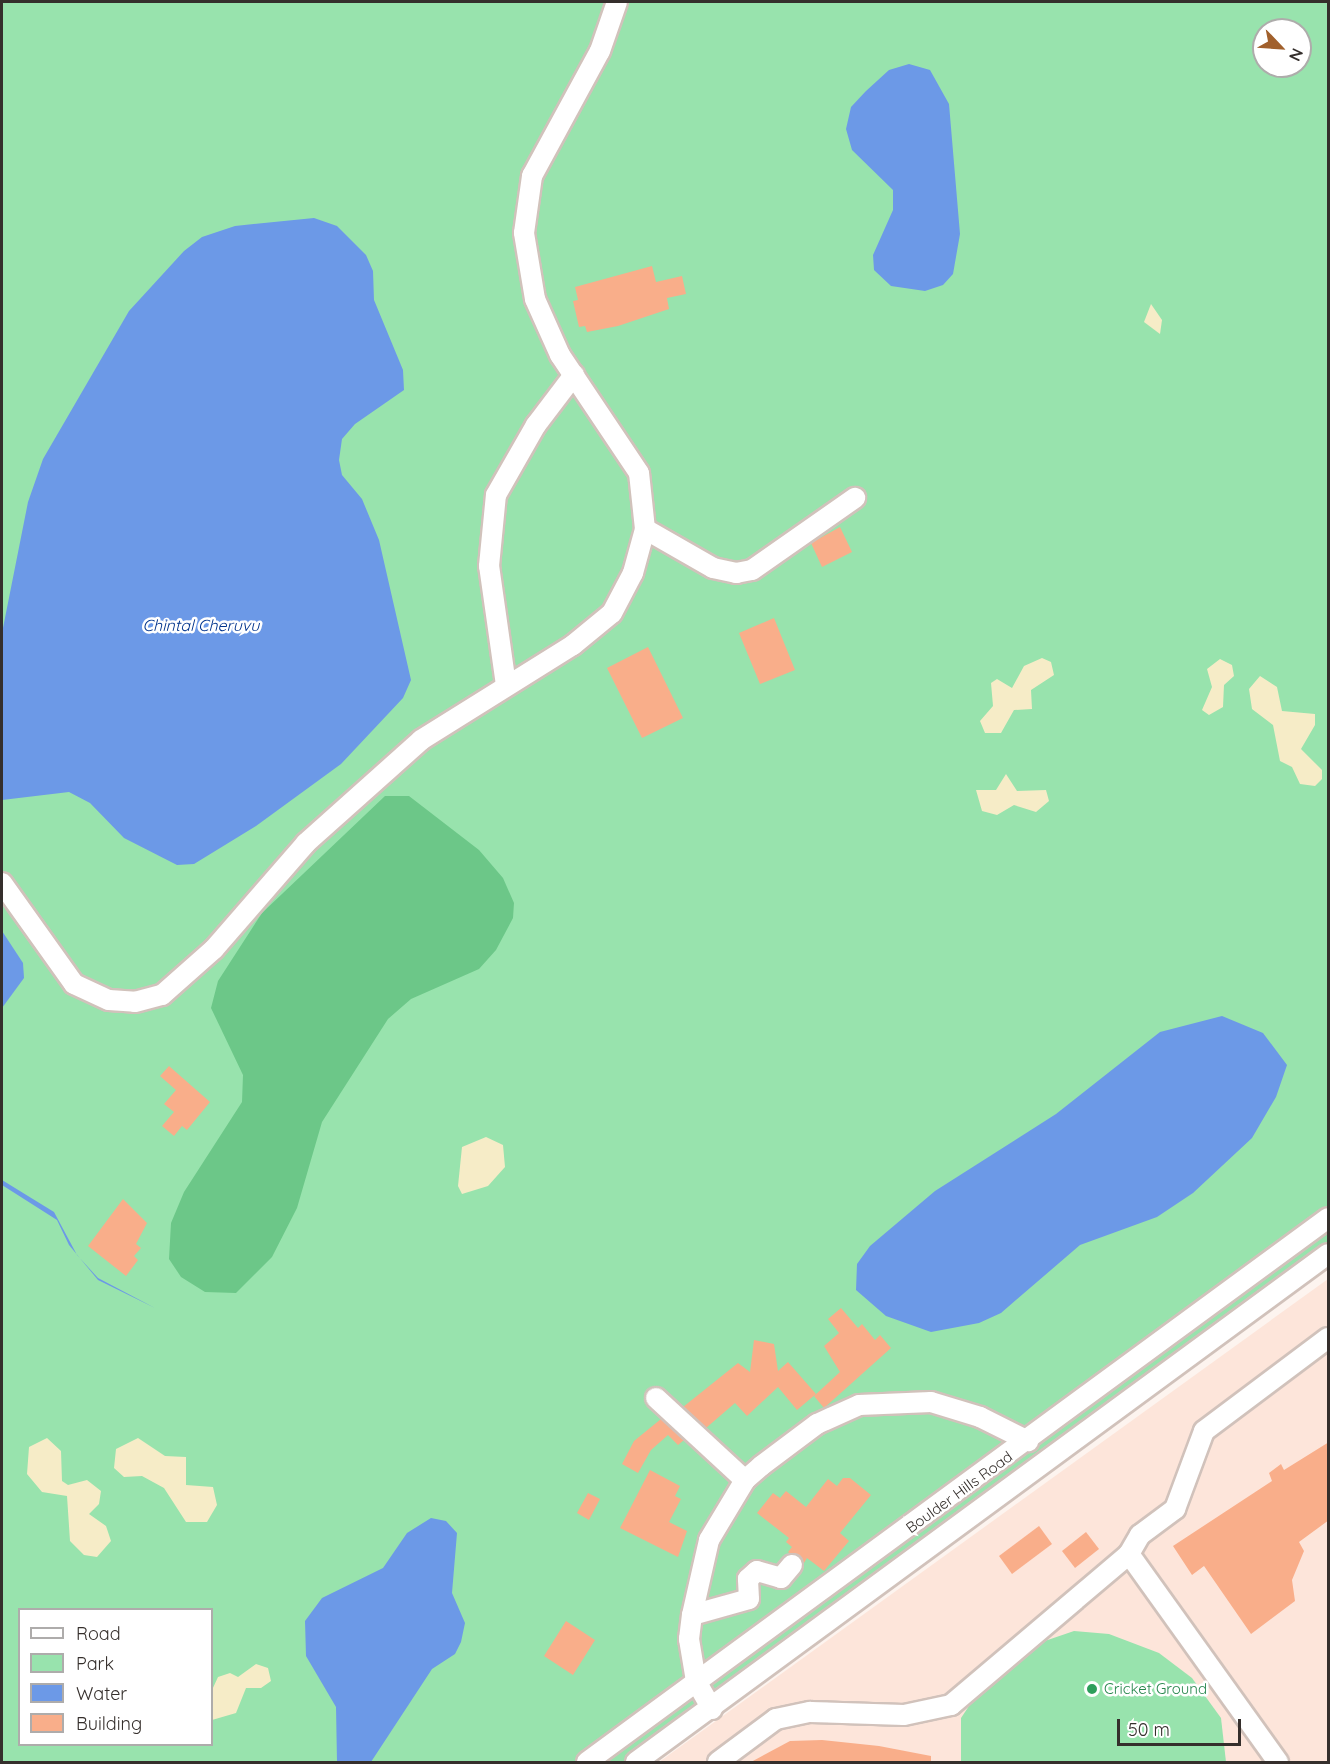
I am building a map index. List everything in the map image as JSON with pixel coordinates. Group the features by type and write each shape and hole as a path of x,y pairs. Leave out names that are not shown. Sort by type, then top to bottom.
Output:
{"lane":[{"path":"2,883 74,984 109,1000 135,1002 162,995 214,949 306,843 421,740 506,684 573,645 612,613 633,573 645,529 639,473 560,356 535,299 524,233 532,176 600,51 617,2"},
{"path":"506,684 489,566 496,495 536,425 574,375"},
{"path":"645,529 714,568 735,573 752,570 855,498"},
{"name":"Boulder Hills Road","path":"586,1762 1028,1441 1329,1218"},
{"name":"Boulder Hills Road","path":"636,1762 1329,1254"},
{"path":"718,1762 776,1719 810,1712 904,1715 951,1705 1130,1554 1140,1535 1175,1509 1204,1431 1329,1338"},
{"path":"656,1398 745,1479"},
{"path":"711,1709 696,1682 689,1639 692,1615 709,1540 745,1479 817,1424 859,1405 931,1402 980,1417 1028,1441"},
{"path":"1130,1554 1278,1762"},
{"path":"692,1615 749,1599 748,1579 757,1571 781,1578 792,1565"}],"shaded area":[{"path":"1328,1279 1328,1762 659,1762"}],"green space":[{"path":"2,2 1328,2 1328,1264 646,1762 2,1762"},
{"path":"385,796 409,796 479,850 503,878 514,903 513,918 496,950 479,969 411,999 388,1019 322,1122 297,1208 272,1257 236,1293 205,1292 181,1277 169,1259 171,1223 184,1192 242,1102 243,1075 211,1008 218,981 262,913"},
{"name":"Cricket Ground","path":"1074,1631 1109,1634 1159,1653 1192,1678 1221,1718 1226,1762 961,1762 961,1718 973,1700 1036,1644"}],"sand":[{"path":"1151,304 1162,320 1160,334 1144,322"},
{"path":"1042,658 1051,662 1054,675 1031,690 1032,709 1014,710 1001,733 985,733 980,721 993,706 991,683 997,679 1012,688 1024,666"},
{"path":"1220,659 1232,665 1234,676 1224,685 1223,707 1209,715 1202,710 1212,687 1207,669"},
{"path":"1260,676 1277,687 1282,711 1315,714 1315,725 1301,749 1322,770 1322,779 1315,786 1300,784 1292,767 1280,761 1273,725 1252,709 1249,689"},
{"path":"1006,774 1017,791 1046,790 1049,801 1036,812 1014,805 997,815 982,811 976,790 996,790"},
{"path":"486,1137 503,1145 505,1167 488,1186 462,1194 458,1186 462,1147"},
{"path":"47,1438 61,1451 62,1481 68,1485 87,1480 101,1491 99,1504 89,1514 106,1526 111,1541 97,1557 84,1555 70,1541 67,1496 42,1492 27,1474 29,1447"},
{"path":"138,1438 165,1456 186,1457 186,1485 213,1487 217,1505 207,1522 186,1522 164,1488 142,1476 124,1477 114,1468 116,1449"},
{"path":"256,1664 268,1668 271,1681 261,1688 246,1688 236,1713 213,1720 213,1688 218,1677 230,1673 238,1677"}],"water":[{"path":"909,64 930,70 949,104 960,234 953,274 943,285 925,291 891,286 874,270 873,255 893,210 893,190 852,150 846,129 851,107 866,91 889,70"},
{"name":"Chintal Cheruvu","path":"314,218 337,226 366,255 373,271 374,300 403,370 404,390 355,424 342,439 339,460 342,475 362,499 379,540 411,680 403,698 341,764 256,826 194,864 177,865 124,838 90,803 69,792 2,800 2,633 28,502 43,459 129,311 184,251 202,237 235,226"},
{"path":"2,931 23,963 24,978 2,1008"},
{"path":"1222,1016 1263,1033 1287,1065 1276,1097 1252,1138 1193,1193 1157,1217 1080,1245 1001,1313 979,1323 931,1332 886,1316 856,1290 857,1264 870,1246 935,1191 1056,1114 1160,1032"},
{"path":"2,1180 54,1212 76,1254 57,1220 2,1185"},
{"path":"80,1258 98,1278 155,1308 98,1280"},
{"path":"431,1518 446,1521 457,1533 452,1593 465,1623 461,1642 455,1654 432,1669 371,1762 337,1762 336,1707 306,1656 305,1621 322,1598 383,1568 407,1533"}],"building":[{"path":"652,266 656,282 682,276 686,294 667,298 669,309 618,326 587,332 585,326 579,327 573,301 578,300 575,287"},
{"path":"840,527 852,552 822,567 811,543"},
{"path":"774,618 795,670 760,684 739,633"},
{"path":"648,647 683,718 642,738 607,668"},
{"path":"169,1066 210,1102 187,1130 182,1126 174,1136 162,1126 174,1112 164,1104 176,1090 160,1076"},
{"path":"123,1199 147,1223 136,1244 141,1248 134,1256 138,1260 126,1276 88,1246"},
{"path":"841,1308 858,1328 862,1324 875,1340 880,1335 891,1348 824,1408 814,1396 840,1372 824,1346 839,1333 828,1319"},
{"path":"754,1340 774,1344 778,1371 788,1362 816,1394 797,1410 778,1387 747,1416 735,1403 706,1428 683,1407 738,1363 750,1372"},
{"path":"661,1419 684,1440 678,1445 668,1435 651,1450 638,1473 622,1464 634,1441"},
{"path":"1329,1442 1329,1520 1299,1542 1304,1551 1292,1580 1295,1601 1251,1634 1204,1566 1192,1575 1173,1546 1272,1481 1269,1473 1281,1464 1284,1470"},
{"path":"650,1470 680,1486 675,1496 681,1499 669,1522 687,1531 678,1557 620,1528"},
{"path":"843,1478 850,1478 871,1495 840,1533 849,1541 824,1571 807,1558 804,1563 788,1552 792,1547 786,1542 789,1538 757,1513 773,1493 780,1498 786,1491 806,1507 828,1479 837,1486"},
{"path":"588,1493 600,1499 589,1520 577,1513"},
{"path":"1039,1526 1052,1544 1012,1574 999,1556"},
{"path":"1086,1532 1099,1549 1075,1568 1062,1551"},
{"path":"566,1621 595,1640 573,1675 544,1656"},
{"path":"822,1740 879,1746 931,1756 931,1762 751,1762 790,1741"}],"place":[{"name":"Cricket Ground","path":"1092,1689"}]}
